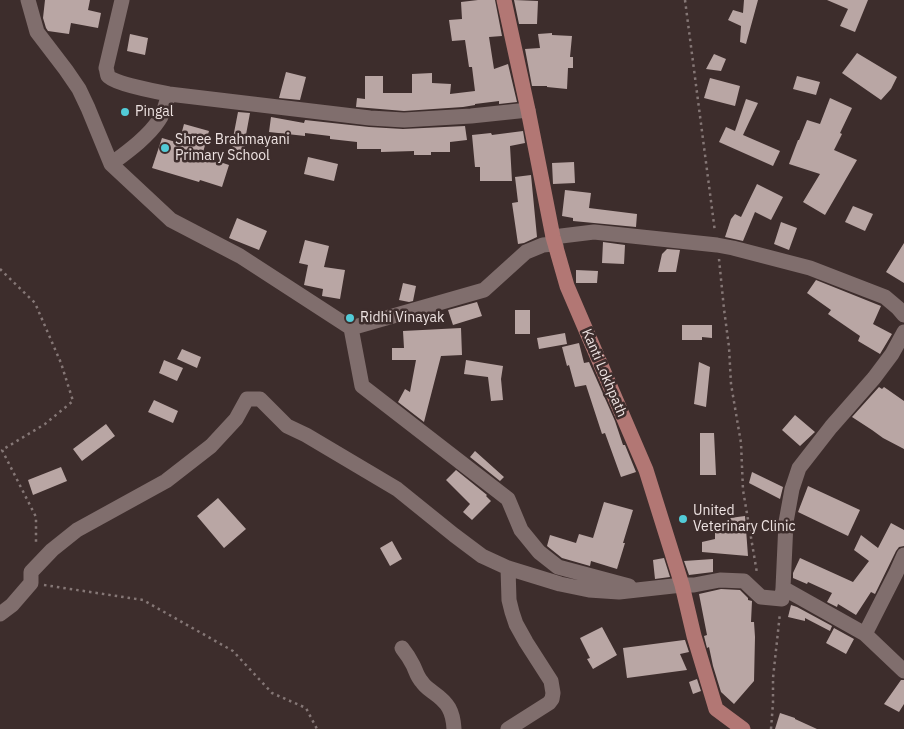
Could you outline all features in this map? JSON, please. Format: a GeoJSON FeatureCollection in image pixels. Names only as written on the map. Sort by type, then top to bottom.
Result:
{"type":"FeatureCollection","features":[{"type":"Feature","properties":{"kind":"main road","name":"Kanti Lokhpath"},"geometry":{"type":"LineString","coordinates":[[504,0],[555,242],[567,286],[646,470],[682,585],[694,636],[716,709],[743,729]]}},
{"type":"Feature","properties":{"kind":"street"},"geometry":{"type":"LineString","coordinates":[[28,0],[36,32],[79,90],[112,164],[171,220],[240,256],[351,328],[362,386],[508,499],[521,530],[539,552],[558,567],[641,590]]}},
{"type":"Feature","properties":{"kind":"street"},"geometry":{"type":"LineString","coordinates":[[122,0],[106,68],[108,76],[113,80],[168,94],[370,118],[404,120],[528,110]]}},
{"type":"Feature","properties":{"kind":"street"},"geometry":{"type":"LineString","coordinates":[[112,164],[156,124],[163,111],[168,94]]}},
{"type":"Feature","properties":{"kind":"street"},"geometry":{"type":"LineString","coordinates":[[351,328],[484,290],[526,252],[543,245],[553,244],[594,232],[717,245],[810,268],[885,297],[904,315]]}},
{"type":"Feature","properties":{"kind":"street"},"geometry":{"type":"LineString","coordinates":[[782,593],[786,522],[792,488],[799,468],[831,427],[874,378],[892,354],[904,332]]}},
{"type":"Feature","properties":{"kind":"street"},"geometry":{"type":"LineString","coordinates":[[0,614],[12,606],[31,583],[31,572],[52,550],[77,530],[166,481],[211,446],[236,419],[247,399],[260,399],[287,426],[306,435],[397,489],[482,556],[508,568],[560,584],[589,590],[619,592],[694,585],[720,580],[744,582],[761,597],[782,593],[865,634],[904,671]]}},
{"type":"Feature","properties":{"kind":"street"},"geometry":{"type":"LineString","coordinates":[[865,634],[904,555]]}},
{"type":"Feature","properties":{"kind":"street"},"geometry":{"type":"LineString","coordinates":[[508,568],[509,600],[514,618],[526,642],[551,681],[553,694],[549,703],[508,729]]}},
{"type":"Feature","properties":{"kind":"street"},"geometry":{"type":"LineString","coordinates":[[402,648],[424,685],[449,707],[453,715],[454,729]]}},
{"type":"Feature","properties":{"kind":"path"},"geometry":{"type":"LineString","coordinates":[[685,0],[721,274],[731,384],[742,443],[743,490],[761,597]]}},
{"type":"Feature","properties":{"kind":"path"},"geometry":{"type":"LineString","coordinates":[[0,269],[36,303],[61,363],[73,400],[45,424],[2,450],[36,517],[36,545]]}},
{"type":"Feature","properties":{"kind":"path"},"geometry":{"type":"LineString","coordinates":[[31,583],[143,600],[233,651],[272,693],[306,708],[317,729]]}},
{"type":"Feature","properties":{"kind":"path"},"geometry":{"type":"LineString","coordinates":[[771,729],[773,678],[782,593]]}},
{"type":"Feature","properties":{"kind":"building"},"geometry":{"type":"Polygon","coordinates":[[[45,0],[90,0],[88,10],[101,13],[98,28],[71,23],[69,34],[48,31],[43,18],[45,0]]]}},
{"type":"Feature","properties":{"kind":"building"},"geometry":{"type":"Polygon","coordinates":[[[495,0],[502,36],[489,37],[494,69],[508,64],[517,102],[499,104],[499,101],[463,107],[404,111],[356,107],[357,98],[365,99],[365,76],[383,76],[383,93],[412,93],[412,74],[432,73],[432,83],[451,84],[450,94],[475,91],[472,67],[469,67],[465,40],[452,41],[449,20],[462,19],[461,2],[495,0]]]}},
{"type":"Feature","properties":{"kind":"building"},"geometry":{"type":"Polygon","coordinates":[[[514,0],[538,1],[537,24],[519,24],[514,0]]]}},
{"type":"Feature","properties":{"kind":"building"},"geometry":{"type":"Polygon","coordinates":[[[744,0],[758,0],[746,44],[740,42],[741,26],[728,20],[733,10],[743,13],[744,0]]]}},
{"type":"Feature","properties":{"kind":"building"},"geometry":{"type":"Polygon","coordinates":[[[827,0],[868,0],[855,32],[840,26],[848,9],[827,0]]]}},
{"type":"Feature","properties":{"kind":"building"},"geometry":{"type":"Polygon","coordinates":[[[552,33],[552,35],[572,36],[570,57],[573,57],[573,68],[568,68],[567,89],[532,86],[525,49],[540,48],[538,34],[552,33]]]}},
{"type":"Feature","properties":{"kind":"building"},"geometry":{"type":"Polygon","coordinates":[[[130,34],[148,38],[145,55],[127,51],[130,34]]]}},
{"type":"Feature","properties":{"kind":"building"},"geometry":{"type":"Polygon","coordinates":[[[857,53],[897,77],[891,89],[881,100],[842,73],[857,53]]]}},
{"type":"Feature","properties":{"kind":"building"},"geometry":{"type":"Polygon","coordinates":[[[714,54],[726,59],[721,71],[706,69],[714,54]]]}},
{"type":"Feature","properties":{"kind":"building"},"geometry":{"type":"Polygon","coordinates":[[[286,72],[306,77],[300,100],[279,98],[286,72]]]}},
{"type":"Feature","properties":{"kind":"building"},"geometry":{"type":"Polygon","coordinates":[[[797,76],[820,82],[816,95],[793,89],[797,76]]]}},
{"type":"Feature","properties":{"kind":"building"},"geometry":{"type":"Polygon","coordinates":[[[710,78],[740,86],[735,106],[704,98],[710,78]]]}},
{"type":"Feature","properties":{"kind":"building"},"geometry":{"type":"Polygon","coordinates":[[[830,98],[852,108],[834,150],[857,160],[825,215],[803,202],[820,174],[789,164],[807,120],[820,124],[830,98]]]}},
{"type":"Feature","properties":{"kind":"building"},"geometry":{"type":"Polygon","coordinates":[[[746,99],[758,103],[743,135],[780,151],[773,166],[719,142],[726,127],[735,131],[746,99]]]}},
{"type":"Feature","properties":{"kind":"building"},"geometry":{"type":"Polygon","coordinates":[[[238,112],[250,113],[245,140],[233,138],[238,112]]]}},
{"type":"Feature","properties":{"kind":"building"},"geometry":{"type":"Polygon","coordinates":[[[271,117],[304,123],[305,120],[403,129],[465,126],[467,140],[450,142],[450,152],[431,152],[431,155],[414,155],[414,151],[381,152],[381,149],[357,149],[357,142],[330,139],[330,136],[305,133],[305,136],[269,132],[271,117]]]}},
{"type":"Feature","properties":{"kind":"building"},"geometry":{"type":"Polygon","coordinates":[[[184,124],[209,131],[202,156],[229,165],[222,187],[152,168],[162,138],[179,143],[184,124]]]}},
{"type":"Feature","properties":{"kind":"building"},"geometry":{"type":"Polygon","coordinates":[[[523,131],[525,143],[510,146],[512,181],[480,181],[480,167],[475,167],[472,135],[491,133],[492,135],[523,131]]]}},
{"type":"Feature","properties":{"kind":"building"},"geometry":{"type":"Polygon","coordinates":[[[235,139],[246,142],[240,160],[229,157],[235,139]]]}},
{"type":"Feature","properties":{"kind":"building"},"geometry":{"type":"Polygon","coordinates":[[[308,157],[338,164],[334,181],[304,174],[308,157]]]}},
{"type":"Feature","properties":{"kind":"building"},"geometry":{"type":"Polygon","coordinates":[[[574,162],[575,183],[553,184],[552,163],[574,162]]]}},
{"type":"Feature","properties":{"kind":"building"},"geometry":{"type":"Polygon","coordinates":[[[531,175],[537,237],[518,244],[512,203],[518,202],[515,177],[531,175]]]}},
{"type":"Feature","properties":{"kind":"building"},"geometry":{"type":"Polygon","coordinates":[[[757,184],[783,197],[771,220],[755,212],[743,241],[725,237],[731,219],[735,214],[741,217],[757,184]]]}},
{"type":"Feature","properties":{"kind":"building"},"geometry":{"type":"Polygon","coordinates":[[[565,190],[591,193],[589,208],[637,214],[636,227],[573,221],[573,218],[562,216],[565,190]]]}},
{"type":"Feature","properties":{"kind":"building"},"geometry":{"type":"Polygon","coordinates":[[[853,206],[873,214],[865,231],[845,222],[853,206]]]}},
{"type":"Feature","properties":{"kind":"building"},"geometry":{"type":"Polygon","coordinates":[[[237,218],[267,231],[259,250],[229,238],[237,218]]]}},
{"type":"Feature","properties":{"kind":"building"},"geometry":{"type":"Polygon","coordinates":[[[781,222],[797,228],[789,250],[774,244],[781,222]]]}},
{"type":"Feature","properties":{"kind":"building"},"geometry":{"type":"Polygon","coordinates":[[[305,240],[329,246],[324,267],[345,270],[340,299],[322,296],[323,289],[304,285],[308,265],[299,263],[305,240]]]}},
{"type":"Feature","properties":{"kind":"building"},"geometry":{"type":"Polygon","coordinates":[[[603,242],[625,245],[624,264],[602,263],[603,242]]]}},
{"type":"Feature","properties":{"kind":"building"},"geometry":{"type":"Polygon","coordinates":[[[904,243],[904,283],[886,272],[904,243]]]}},
{"type":"Feature","properties":{"kind":"building"},"geometry":{"type":"Polygon","coordinates":[[[667,249],[680,250],[676,272],[658,272],[662,254],[667,249]]]}},
{"type":"Feature","properties":{"kind":"building"},"geometry":{"type":"Polygon","coordinates":[[[576,270],[598,271],[597,283],[576,283],[576,270]]]}},
{"type":"Feature","properties":{"kind":"building"},"geometry":{"type":"Polygon","coordinates":[[[816,280],[881,306],[873,324],[892,334],[880,354],[858,341],[860,336],[828,314],[831,310],[807,293],[816,280]]]}},
{"type":"Feature","properties":{"kind":"building"},"geometry":{"type":"Polygon","coordinates":[[[403,283],[416,286],[413,301],[399,300],[403,283]]]}},
{"type":"Feature","properties":{"kind":"building"},"geometry":{"type":"Polygon","coordinates":[[[477,302],[482,316],[453,325],[448,310],[477,302]]]}},
{"type":"Feature","properties":{"kind":"building"},"geometry":{"type":"Polygon","coordinates":[[[515,310],[530,310],[530,334],[515,334],[515,310]]]}},
{"type":"Feature","properties":{"kind":"building"},"geometry":{"type":"Polygon","coordinates":[[[682,325],[712,325],[712,338],[702,337],[702,340],[682,340],[682,325]]]}},
{"type":"Feature","properties":{"kind":"building"},"geometry":{"type":"Polygon","coordinates":[[[461,328],[462,355],[441,356],[424,422],[398,402],[405,389],[410,392],[416,360],[392,360],[392,348],[404,348],[403,331],[461,328]]]}},
{"type":"Feature","properties":{"kind":"building"},"geometry":{"type":"Polygon","coordinates":[[[565,333],[567,344],[539,349],[537,338],[565,333]]]}},
{"type":"Feature","properties":{"kind":"building"},"geometry":{"type":"Polygon","coordinates":[[[579,343],[584,363],[589,362],[636,472],[621,477],[605,433],[602,434],[586,385],[575,387],[562,347],[579,343]]]}},
{"type":"Feature","properties":{"kind":"building"},"geometry":{"type":"Polygon","coordinates":[[[182,349],[201,357],[197,368],[177,359],[182,349]]]}},
{"type":"Feature","properties":{"kind":"building"},"geometry":{"type":"Polygon","coordinates":[[[164,360],[183,368],[177,381],[159,373],[164,360]]]}},
{"type":"Feature","properties":{"kind":"building"},"geometry":{"type":"Polygon","coordinates":[[[466,360],[503,366],[501,379],[503,400],[491,401],[488,377],[464,374],[466,360]]]}},
{"type":"Feature","properties":{"kind":"building"},"geometry":{"type":"Polygon","coordinates":[[[699,362],[710,367],[706,407],[694,404],[699,362]]]}},
{"type":"Feature","properties":{"kind":"building"},"geometry":{"type":"Polygon","coordinates":[[[879,387],[882,389],[884,387],[904,401],[904,449],[883,438],[852,417],[879,387]]]}},
{"type":"Feature","properties":{"kind":"building"},"geometry":{"type":"Polygon","coordinates":[[[154,400],[178,411],[173,423],[148,412],[154,400]]]}},
{"type":"Feature","properties":{"kind":"building"},"geometry":{"type":"Polygon","coordinates":[[[795,415],[815,432],[800,446],[782,430],[795,415]]]}},
{"type":"Feature","properties":{"kind":"building"},"geometry":{"type":"Polygon","coordinates":[[[106,424],[115,436],[82,461],[73,449],[106,424]]]}},
{"type":"Feature","properties":{"kind":"building"},"geometry":{"type":"Polygon","coordinates":[[[700,433],[714,433],[716,475],[700,475],[700,433]]]}},
{"type":"Feature","properties":{"kind":"building"},"geometry":{"type":"Polygon","coordinates":[[[475,451],[504,477],[500,481],[470,457],[475,451]]]}},
{"type":"Feature","properties":{"kind":"building"},"geometry":{"type":"Polygon","coordinates":[[[61,467],[67,481],[33,495],[28,480],[61,467]]]}},
{"type":"Feature","properties":{"kind":"building"},"geometry":{"type":"Polygon","coordinates":[[[456,470],[487,495],[491,501],[472,520],[463,512],[470,504],[446,480],[456,470]]]}},
{"type":"Feature","properties":{"kind":"building"},"geometry":{"type":"Polygon","coordinates":[[[752,472],[783,487],[780,499],[749,483],[752,472]]]}},
{"type":"Feature","properties":{"kind":"building"},"geometry":{"type":"Polygon","coordinates":[[[808,486],[860,510],[848,536],[798,512],[808,486]]]}},
{"type":"Feature","properties":{"kind":"building"},"geometry":{"type":"Polygon","coordinates":[[[218,498],[246,529],[224,548],[197,516],[218,498]]]}},
{"type":"Feature","properties":{"kind":"building"},"geometry":{"type":"Polygon","coordinates":[[[604,502],[633,510],[617,569],[591,561],[590,566],[562,558],[547,546],[550,535],[576,543],[579,534],[593,538],[604,502]]]}},
{"type":"Feature","properties":{"kind":"building"},"geometry":{"type":"Polygon","coordinates":[[[745,516],[748,556],[702,552],[702,542],[715,539],[715,533],[731,532],[730,518],[745,516]]]}},
{"type":"Feature","properties":{"kind":"building"},"geometry":{"type":"Polygon","coordinates":[[[891,523],[904,530],[904,546],[899,547],[896,551],[875,594],[871,592],[856,615],[838,604],[837,607],[827,602],[832,593],[808,582],[807,584],[793,578],[793,573],[800,558],[853,582],[869,561],[854,550],[861,535],[878,548],[891,523]]]}},
{"type":"Feature","properties":{"kind":"building"},"geometry":{"type":"Polygon","coordinates":[[[392,541],[402,559],[390,566],[380,548],[392,541]]]}},
{"type":"Feature","properties":{"kind":"building"},"geometry":{"type":"Polygon","coordinates":[[[664,558],[670,577],[655,579],[653,560],[664,558]]]}},
{"type":"Feature","properties":{"kind":"building"},"geometry":{"type":"Polygon","coordinates":[[[713,559],[713,572],[689,575],[684,561],[713,559]]]}},
{"type":"Feature","properties":{"kind":"building"},"geometry":{"type":"Polygon","coordinates":[[[721,589],[740,590],[748,600],[752,601],[751,622],[754,622],[755,637],[754,681],[734,704],[721,692],[709,647],[707,648],[704,636],[707,635],[699,594],[721,589]]]}},
{"type":"Feature","properties":{"kind":"building"},"geometry":{"type":"Polygon","coordinates":[[[791,605],[832,626],[830,631],[805,618],[805,621],[788,617],[791,605]]]}},
{"type":"Feature","properties":{"kind":"building"},"geometry":{"type":"Polygon","coordinates":[[[602,627],[617,655],[593,669],[587,659],[590,658],[580,638],[602,627]]]}},
{"type":"Feature","properties":{"kind":"building"},"geometry":{"type":"Polygon","coordinates":[[[834,628],[854,639],[846,654],[826,643],[834,628]]]}},
{"type":"Feature","properties":{"kind":"building"},"geometry":{"type":"Polygon","coordinates":[[[685,640],[689,652],[680,654],[687,670],[627,678],[623,648],[685,640]]]}},
{"type":"Feature","properties":{"kind":"building"},"geometry":{"type":"Polygon","coordinates":[[[697,679],[701,691],[693,694],[689,682],[697,679]]]}},
{"type":"Feature","properties":{"kind":"building"},"geometry":{"type":"Polygon","coordinates":[[[901,680],[904,680],[904,704],[899,712],[884,704],[901,680]]]}},
{"type":"Feature","properties":{"kind":"building"},"geometry":{"type":"Polygon","coordinates":[[[780,713],[795,718],[817,729],[775,729],[780,713]]]}},
{"type":"Feature","properties":{"kind":"place","name":"Pingal"},"geometry":{"type":"Point","coordinates":[125,112]}},
{"type":"Feature","properties":{"kind":"place","name":"Shree Brahmayani Primary School"},"geometry":{"type":"Point","coordinates":[165,148]}},
{"type":"Feature","properties":{"kind":"place","name":"Ridhi Vinayak"},"geometry":{"type":"Point","coordinates":[350,318]}},
{"type":"Feature","properties":{"kind":"place","name":"United Veterinary Clinic"},"geometry":{"type":"Point","coordinates":[683,519]}}]}
